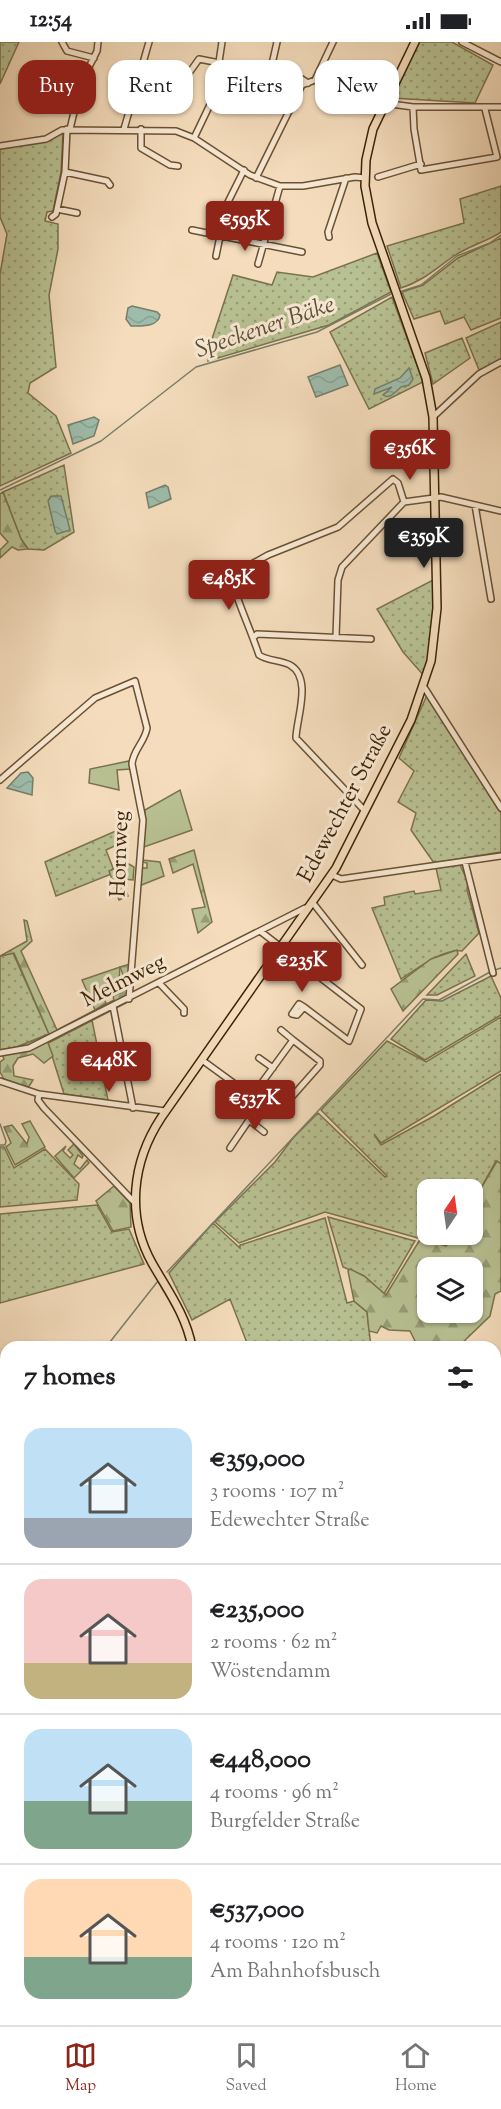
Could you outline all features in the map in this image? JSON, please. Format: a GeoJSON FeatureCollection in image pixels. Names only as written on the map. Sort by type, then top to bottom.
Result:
{"type":"FeatureCollection","features":[{"type":"Feature","properties":{"kind":"main road","name":"Edewechter Straße"},"geometry":{"type":"LineString","coordinates":[[399,73],[415,42]]}},
{"type":"Feature","properties":{"kind":"main road","name":"Edewechter Straße"},"geometry":{"type":"LineString","coordinates":[[190,1341],[183,1315],[145,1247],[135,1203],[140,1160],[163,1115],[332,875],[411,720],[424,687],[433,652],[436,619],[434,417],[426,378],[371,219],[365,178],[370,140],[380,114]]}},
{"type":"Feature","properties":{"kind":"street"},"geometry":{"type":"LineString","coordinates":[[62,42],[67,51],[94,58],[98,42]]}},
{"type":"Feature","properties":{"kind":"street"},"geometry":{"type":"LineString","coordinates":[[124,129],[149,42]]}},
{"type":"Feature","properties":{"kind":"street"},"geometry":{"type":"LineString","coordinates":[[219,60],[222,42]]}},
{"type":"Feature","properties":{"kind":"street"},"geometry":{"type":"LineString","coordinates":[[273,60],[277,42]]}},
{"type":"Feature","properties":{"kind":"street"},"geometry":{"type":"LineString","coordinates":[[256,178],[302,85],[315,80],[333,42]]}},
{"type":"Feature","properties":{"kind":"street"},"geometry":{"type":"LineString","coordinates":[[462,42],[501,62]]}},
{"type":"Feature","properties":{"kind":"street"},"geometry":{"type":"LineString","coordinates":[[303,80],[308,84]]}},
{"type":"Feature","properties":{"kind":"street"},"geometry":{"type":"LineString","coordinates":[[399,105],[485,109],[501,107]]}},
{"type":"Feature","properties":{"kind":"street"},"geometry":{"type":"LineString","coordinates":[[413,107],[414,129],[421,167]]}},
{"type":"Feature","properties":{"kind":"street"},"geometry":{"type":"LineString","coordinates":[[378,177],[421,167],[497,157],[485,109]]}},
{"type":"Feature","properties":{"kind":"street"},"geometry":{"type":"LineString","coordinates":[[52,217],[57,209],[65,172],[68,129],[73,114]]}},
{"type":"Feature","properties":{"kind":"street"},"geometry":{"type":"LineString","coordinates":[[194,138],[206,114]]}},
{"type":"Feature","properties":{"kind":"street"},"geometry":{"type":"LineString","coordinates":[[0,146],[46,139],[68,129],[180,131],[256,178],[280,186],[303,186],[346,178],[365,178]]}},
{"type":"Feature","properties":{"kind":"street"},"geometry":{"type":"LineString","coordinates":[[141,129],[141,148],[170,165],[178,166]]}},
{"type":"Feature","properties":{"kind":"street"},"geometry":{"type":"LineString","coordinates":[[216,256],[226,206],[244,170]]}},
{"type":"Feature","properties":{"kind":"street"},"geometry":{"type":"LineString","coordinates":[[65,172],[107,181],[110,185]]}},
{"type":"Feature","properties":{"kind":"street"},"geometry":{"type":"LineString","coordinates":[[328,237],[346,178]]}},
{"type":"Feature","properties":{"kind":"street"},"geometry":{"type":"LineString","coordinates":[[258,264],[280,186]]}},
{"type":"Feature","properties":{"kind":"street"},"geometry":{"type":"LineString","coordinates":[[57,209],[77,213]]}},
{"type":"Feature","properties":{"kind":"street"},"geometry":{"type":"LineString","coordinates":[[192,230],[302,252]]}},
{"type":"Feature","properties":{"kind":"street"},"geometry":{"type":"LineString","coordinates":[[434,417],[479,374],[501,362]]}},
{"type":"Feature","properties":{"kind":"street"},"geometry":{"type":"LineString","coordinates":[[366,811],[296,738],[302,699],[298,674],[290,665],[258,654],[255,636],[239,604],[230,576],[268,555],[339,527],[393,479],[398,483],[404,502]]}},
{"type":"Feature","properties":{"kind":"street"},"geometry":{"type":"LineString","coordinates":[[336,637],[338,580],[342,567],[404,502],[436,497],[501,511]]}},
{"type":"Feature","properties":{"kind":"street"},"geometry":{"type":"LineString","coordinates":[[475,505],[491,599]]}},
{"type":"Feature","properties":{"kind":"street"},"geometry":{"type":"LineString","coordinates":[[255,636],[258,634],[371,639]]}},
{"type":"Feature","properties":{"kind":"street","name":"Hornweg"},"geometry":{"type":"LineString","coordinates":[[0,780],[95,698],[135,681],[147,728],[146,734],[133,755],[143,820],[129,999]]}},
{"type":"Feature","properties":{"kind":"street"},"geometry":{"type":"LineString","coordinates":[[424,687],[501,808]]}},
{"type":"Feature","properties":{"kind":"street"},"geometry":{"type":"LineString","coordinates":[[332,875],[341,879],[501,856]]}},
{"type":"Feature","properties":{"kind":"street"},"geometry":{"type":"LineString","coordinates":[[465,862],[493,973]]}},
{"type":"Feature","properties":{"kind":"street"},"geometry":{"type":"LineString","coordinates":[[313,903],[362,965]]}},
{"type":"Feature","properties":{"kind":"street","name":"Melmweg"},"geometry":{"type":"LineString","coordinates":[[0,1053],[29,1048],[160,984],[305,908]]}},
{"type":"Feature","properties":{"kind":"street"},"geometry":{"type":"LineString","coordinates":[[260,931],[361,1009],[349,1041],[304,1007]]}},
{"type":"Feature","properties":{"kind":"street"},"geometry":{"type":"LineString","coordinates":[[160,984],[184,1009],[184,1013]]}},
{"type":"Feature","properties":{"kind":"street"},"geometry":{"type":"LineString","coordinates":[[113,1006],[133,1108]]}},
{"type":"Feature","properties":{"kind":"street"},"geometry":{"type":"LineString","coordinates":[[202,1060],[262,1101],[281,1109],[320,1065],[320,1061],[281,1030]]}},
{"type":"Feature","properties":{"kind":"street"},"geometry":{"type":"LineString","coordinates":[[253,1095],[293,1040]]}},
{"type":"Feature","properties":{"kind":"street"},"geometry":{"type":"LineString","coordinates":[[259,1058],[273,1068]]}},
{"type":"Feature","properties":{"kind":"street"},"geometry":{"type":"LineString","coordinates":[[0,1081],[39,1094],[146,1110],[163,1115]]}},
{"type":"Feature","properties":{"kind":"street"},"geometry":{"type":"LineString","coordinates":[[39,1094],[38,1100],[44,1108],[135,1203]]}},
{"type":"Feature","properties":{"kind":"street"},"geometry":{"type":"LineString","coordinates":[[230,1148],[262,1101]]}},
{"type":"Feature","properties":{"kind":"street"},"geometry":{"type":"LineString","coordinates":[[249,1120],[264,1132]]}},
{"type":"Feature","properties":{"kind":"green space"},"geometry":{"type":"Polygon","coordinates":[[[0,42],[19,42],[0,84],[0,42]]]}},
{"type":"Feature","properties":{"kind":"green space"},"geometry":{"type":"Polygon","coordinates":[[[419,42],[452,42],[493,65],[475,103],[399,98],[399,83],[419,42]]]}},
{"type":"Feature","properties":{"kind":"green space"},"geometry":{"type":"Polygon","coordinates":[[[63,133],[61,172],[53,211],[47,212],[45,221],[58,224],[58,249],[49,295],[56,367],[30,383],[28,393],[56,416],[71,453],[0,486],[0,274],[7,234],[0,217],[0,149],[63,133]]]}},
{"type":"Feature","properties":{"kind":"green space"},"geometry":{"type":"Polygon","coordinates":[[[501,186],[501,232],[459,253],[422,278],[401,288],[387,246],[464,223],[460,199],[501,186]]]}},
{"type":"Feature","properties":{"kind":"green space"},"geometry":{"type":"Polygon","coordinates":[[[501,238],[501,318],[471,330],[464,317],[445,324],[440,311],[414,319],[402,292],[423,285],[458,258],[501,238]]]}},
{"type":"Feature","properties":{"kind":"green space"},"geometry":{"type":"Polygon","coordinates":[[[377,253],[391,292],[329,325],[208,361],[211,342],[233,275],[272,285],[277,272],[313,277],[377,253]]]}},
{"type":"Feature","properties":{"kind":"green space"},"geometry":{"type":"Polygon","coordinates":[[[392,297],[423,382],[369,409],[330,332],[392,297]]]}},
{"type":"Feature","properties":{"kind":"green space"},"geometry":{"type":"Polygon","coordinates":[[[501,322],[501,360],[479,370],[466,338],[501,322]]]}},
{"type":"Feature","properties":{"kind":"green space"},"geometry":{"type":"Polygon","coordinates":[[[462,338],[470,358],[433,384],[425,353],[462,338]]]}},
{"type":"Feature","properties":{"kind":"green space"},"geometry":{"type":"Polygon","coordinates":[[[64,465],[74,532],[44,550],[28,549],[21,539],[3,492],[64,465]]]}},
{"type":"Feature","properties":{"kind":"green space"},"geometry":{"type":"Polygon","coordinates":[[[3,492],[21,539],[28,549],[18,550],[12,547],[0,558],[0,550],[8,542],[0,533],[0,494],[3,492]]]}},
{"type":"Feature","properties":{"kind":"green space"},"geometry":{"type":"Polygon","coordinates":[[[435,579],[429,658],[425,677],[403,652],[377,609],[435,579]]]}},
{"type":"Feature","properties":{"kind":"green space"},"geometry":{"type":"Polygon","coordinates":[[[427,695],[501,813],[501,852],[434,863],[411,830],[416,813],[398,802],[414,771],[399,758],[427,695]]]}},
{"type":"Feature","properties":{"kind":"green space"},"geometry":{"type":"Polygon","coordinates":[[[129,761],[130,769],[117,770],[119,790],[89,783],[90,769],[129,761]]]}},
{"type":"Feature","properties":{"kind":"green space"},"geometry":{"type":"Polygon","coordinates":[[[180,790],[192,830],[144,847],[145,810],[180,790]]]}},
{"type":"Feature","properties":{"kind":"green space"},"geometry":{"type":"Polygon","coordinates":[[[118,830],[123,842],[106,850],[113,868],[109,875],[56,896],[45,862],[118,830]]]}},
{"type":"Feature","properties":{"kind":"green space"},"geometry":{"type":"Polygon","coordinates":[[[194,850],[212,922],[198,933],[192,909],[205,907],[193,864],[173,873],[169,859],[194,850]]]}},
{"type":"Feature","properties":{"kind":"green space"},"geometry":{"type":"Polygon","coordinates":[[[142,860],[160,862],[164,876],[139,886],[141,868],[147,868],[147,863],[142,860]]]}},
{"type":"Feature","properties":{"kind":"green space"},"geometry":{"type":"Polygon","coordinates":[[[127,863],[134,867],[133,880],[122,879],[119,885],[125,887],[128,896],[119,900],[109,871],[127,863]]]}},
{"type":"Feature","properties":{"kind":"green space"},"geometry":{"type":"Polygon","coordinates":[[[460,865],[468,882],[467,890],[479,933],[462,951],[438,956],[401,979],[372,908],[385,905],[384,897],[414,891],[415,894],[441,890],[436,868],[460,865]]]}},
{"type":"Feature","properties":{"kind":"green space"},"geometry":{"type":"Polygon","coordinates":[[[24,920],[27,921],[32,941],[21,951],[57,1030],[114,1000],[113,996],[120,993],[123,983],[120,967],[130,964],[128,1002],[48,1043],[53,1056],[44,1063],[33,1054],[18,1058],[13,1066],[14,1076],[33,1080],[28,1088],[4,1079],[0,1072],[0,1062],[4,1059],[0,1050],[17,1047],[49,1034],[14,953],[0,956],[27,941],[24,920]]]}},
{"type":"Feature","properties":{"kind":"green space"},"geometry":{"type":"Polygon","coordinates":[[[457,950],[458,954],[403,1011],[391,989],[431,959],[457,950]]]}},
{"type":"Feature","properties":{"kind":"green space"},"geometry":{"type":"Polygon","coordinates":[[[13,953],[49,1034],[17,1047],[0,1050],[0,956],[13,953]]]}},
{"type":"Feature","properties":{"kind":"green space"},"geometry":{"type":"Polygon","coordinates":[[[466,954],[475,976],[437,995],[427,995],[466,954]]]}},
{"type":"Feature","properties":{"kind":"green space"},"geometry":{"type":"Polygon","coordinates":[[[120,967],[119,981],[111,985],[114,992],[103,997],[106,1003],[95,1010],[82,980],[120,967]]]}},
{"type":"Feature","properties":{"kind":"green space"},"geometry":{"type":"Polygon","coordinates":[[[491,976],[501,998],[501,1015],[425,1060],[391,1039],[426,1000],[442,1001],[491,976]]]}},
{"type":"Feature","properties":{"kind":"green space"},"geometry":{"type":"Polygon","coordinates":[[[501,1017],[501,1071],[381,1143],[374,1134],[381,1145],[434,1116],[501,1074],[501,1164],[496,1161],[483,1184],[483,1179],[417,1179],[417,1238],[325,1212],[239,1243],[215,1222],[275,1162],[293,1138],[318,1113],[385,1177],[387,1176],[321,1110],[387,1041],[426,1062],[501,1017]]]}},
{"type":"Feature","properties":{"kind":"green space"},"geometry":{"type":"Polygon","coordinates":[[[92,1020],[108,1100],[64,1094],[48,1043],[92,1020]]]}},
{"type":"Feature","properties":{"kind":"green space"},"geometry":{"type":"Polygon","coordinates":[[[30,1121],[45,1147],[15,1165],[6,1147],[11,1143],[4,1127],[12,1125],[27,1144],[29,1137],[22,1124],[30,1121]]]}},
{"type":"Feature","properties":{"kind":"green space"},"geometry":{"type":"Polygon","coordinates":[[[74,1144],[83,1156],[82,1158],[78,1155],[74,1164],[80,1169],[87,1160],[89,1163],[74,1178],[55,1156],[66,1146],[63,1151],[70,1158],[73,1155],[68,1150],[74,1144]]]}},
{"type":"Feature","properties":{"kind":"green space"},"geometry":{"type":"Polygon","coordinates":[[[0,1147],[4,1147],[14,1168],[45,1149],[79,1184],[77,1200],[0,1207],[0,1147]]]}},
{"type":"Feature","properties":{"kind":"green space"},"geometry":{"type":"Polygon","coordinates":[[[497,1161],[501,1164],[501,1291],[495,1294],[490,1316],[483,1323],[483,1257],[417,1257],[417,1323],[483,1323],[464,1341],[415,1341],[410,1331],[389,1330],[381,1326],[377,1333],[369,1331],[367,1312],[354,1301],[348,1271],[350,1269],[364,1276],[386,1295],[417,1245],[483,1245],[483,1185],[497,1161]]]}},
{"type":"Feature","properties":{"kind":"green space"},"geometry":{"type":"Polygon","coordinates":[[[114,1186],[130,1203],[131,1227],[113,1231],[96,1201],[114,1186]]]}},
{"type":"Feature","properties":{"kind":"green space"},"geometry":{"type":"Polygon","coordinates":[[[97,1205],[112,1232],[129,1229],[144,1264],[0,1303],[0,1214],[97,1205]]]}},
{"type":"Feature","properties":{"kind":"green space"},"geometry":{"type":"Polygon","coordinates":[[[328,1217],[415,1241],[384,1294],[364,1276],[343,1267],[328,1217]]]}},
{"type":"Feature","properties":{"kind":"green space"},"geometry":{"type":"Polygon","coordinates":[[[325,1218],[347,1303],[354,1301],[367,1312],[370,1341],[246,1341],[230,1299],[192,1320],[169,1273],[213,1223],[240,1248],[240,1245],[325,1218]]]}},
{"type":"Feature","properties":{"kind":"water"},"geometry":{"type":"Polygon","coordinates":[[[132,306],[157,312],[160,315],[159,319],[149,325],[131,326],[126,319],[128,308],[132,306]]]}},
{"type":"Feature","properties":{"kind":"water"},"geometry":{"type":"Polygon","coordinates":[[[340,365],[348,385],[316,397],[308,377],[340,365]]]}},
{"type":"Feature","properties":{"kind":"water"},"geometry":{"type":"Polygon","coordinates":[[[409,368],[413,379],[409,385],[401,387],[388,396],[383,395],[392,387],[374,394],[375,389],[400,378],[409,368]]]}},
{"type":"Feature","properties":{"kind":"water"},"geometry":{"type":"Polygon","coordinates":[[[94,417],[99,420],[94,436],[73,444],[68,425],[94,417]]]}},
{"type":"Feature","properties":{"kind":"water"},"geometry":{"type":"Polygon","coordinates":[[[165,485],[168,487],[171,499],[149,508],[146,493],[165,485]]]}},
{"type":"Feature","properties":{"kind":"water"},"geometry":{"type":"Polygon","coordinates":[[[51,496],[61,496],[70,530],[57,534],[55,531],[48,501],[51,496]]]}},
{"type":"Feature","properties":{"kind":"water"},"geometry":{"type":"Polygon","coordinates":[[[28,772],[33,778],[32,795],[7,788],[21,773],[28,772]]]}},
{"type":"Feature","properties":{"kind":"waterway","name":"Speckener Bäke"},"geometry":{"type":"LineString","coordinates":[[402,291],[421,285],[457,256],[490,243],[501,235]]}},
{"type":"Feature","properties":{"kind":"waterway","name":"Speckener Bäke"},"geometry":{"type":"LineString","coordinates":[[0,490],[101,441],[196,367],[317,332],[391,294]]}},
{"type":"Feature","properties":{"kind":"waterway"},"geometry":{"type":"LineString","coordinates":[[495,970],[501,968]]}},
{"type":"Feature","properties":{"kind":"waterway"},"geometry":{"type":"LineString","coordinates":[[167,1272],[423,999],[439,1000],[490,972]]}},
{"type":"Feature","properties":{"kind":"waterway"},"geometry":{"type":"LineString","coordinates":[[0,1124],[6,1141],[5,1145],[0,1145]]}},
{"type":"Feature","properties":{"kind":"waterway"},"geometry":{"type":"LineString","coordinates":[[111,1341],[158,1281]]}}]}
